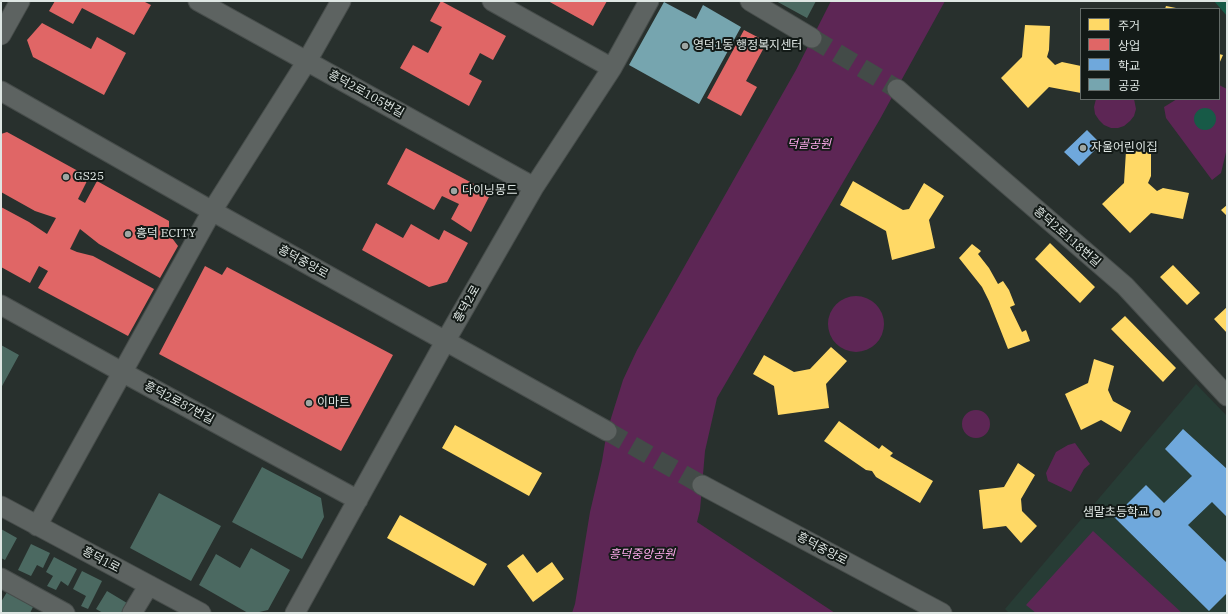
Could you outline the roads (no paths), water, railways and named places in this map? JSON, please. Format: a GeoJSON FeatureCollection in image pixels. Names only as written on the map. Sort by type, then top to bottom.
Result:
{"type":"FeatureCollection","features":[{"type":"Feature","properties":{"kind":"street"},"geometry":{"type":"LineString","coordinates":[[1,35],[20,1]]}},
{"type":"Feature","properties":{"kind":"street","name":"흥덕2로105번길"},"geometry":{"type":"LineString","coordinates":[[198,1],[534,187]]}},
{"type":"Feature","properties":{"kind":"street"},"geometry":{"type":"LineString","coordinates":[[37,526],[212,211],[307,61],[341,1]]}},
{"type":"Feature","properties":{"kind":"street"},"geometry":{"type":"LineString","coordinates":[[492,1],[612,68]]}},
{"type":"Feature","properties":{"kind":"street","name":"흥덕2로"},"geometry":{"type":"LineString","coordinates":[[295,613],[446,340],[534,187],[612,68],[649,1]]}},
{"type":"Feature","properties":{"kind":"street"},"geometry":{"type":"LineString","coordinates":[[750,1],[812,38]]}},
{"type":"Feature","properties":{"kind":"street","name":"흥덕2로118번길"},"geometry":{"type":"LineString","coordinates":[[897,89],[1124,286],[1227,396]]}},
{"type":"Feature","properties":{"kind":"street","name":"흥덕중앙로"},"geometry":{"type":"LineString","coordinates":[[1,91],[212,211],[607,430]]}},
{"type":"Feature","properties":{"kind":"street","name":"흥덕2로87번길"},"geometry":{"type":"LineString","coordinates":[[1,305],[358,500]]}},
{"type":"Feature","properties":{"kind":"street","name":"흥덕중앙로"},"geometry":{"type":"LineString","coordinates":[[702,485],[942,613]]}},
{"type":"Feature","properties":{"kind":"street","name":"흥덕1로"},"geometry":{"type":"LineString","coordinates":[[1,506],[201,613]]}},
{"type":"Feature","properties":{"kind":"street"},"geometry":{"type":"LineString","coordinates":[[1,578],[41,607],[65,613]]}},
{"type":"Feature","properties":{"kind":"street"},"geometry":{"type":"LineString","coordinates":[[132,613],[149,585]]}},
{"type":"Feature","properties":{"kind":"tunnel"},"geometry":{"type":"LineString","coordinates":[[812,38],[897,89]]}},
{"type":"Feature","properties":{"kind":"tunnel"},"geometry":{"type":"LineString","coordinates":[[607,431],[702,485]]}},
{"type":"Feature","properties":{"kind":"place","name":"영덕1동 행정복지센터"},"geometry":{"type":"Point","coordinates":[685,46]}},
{"type":"Feature","properties":{"kind":"place","name":"자울어린이집"},"geometry":{"type":"Point","coordinates":[1083,148]}},
{"type":"Feature","properties":{"kind":"place","name":"GS25"},"geometry":{"type":"Point","coordinates":[66,177]}},
{"type":"Feature","properties":{"kind":"place","name":"다이닝몽드"},"geometry":{"type":"Point","coordinates":[454,191]}},
{"type":"Feature","properties":{"kind":"place","name":"흥덕 ECITY"},"geometry":{"type":"Point","coordinates":[128,234]}},
{"type":"Feature","properties":{"kind":"place","name":"이마트"},"geometry":{"type":"Point","coordinates":[309,403]}},
{"type":"Feature","properties":{"kind":"place","name":"샘말초등학교"},"geometry":{"type":"Point","coordinates":[1157,513]}},
{"type":"Feature","properties":{"kind":"park label","name":"덕골공원"},"geometry":{"type":"Point","coordinates":[809,145]}},
{"type":"Feature","properties":{"kind":"park label","name":"흥덕중앙공원"},"geometry":{"type":"Point","coordinates":[642,555]}}]}
